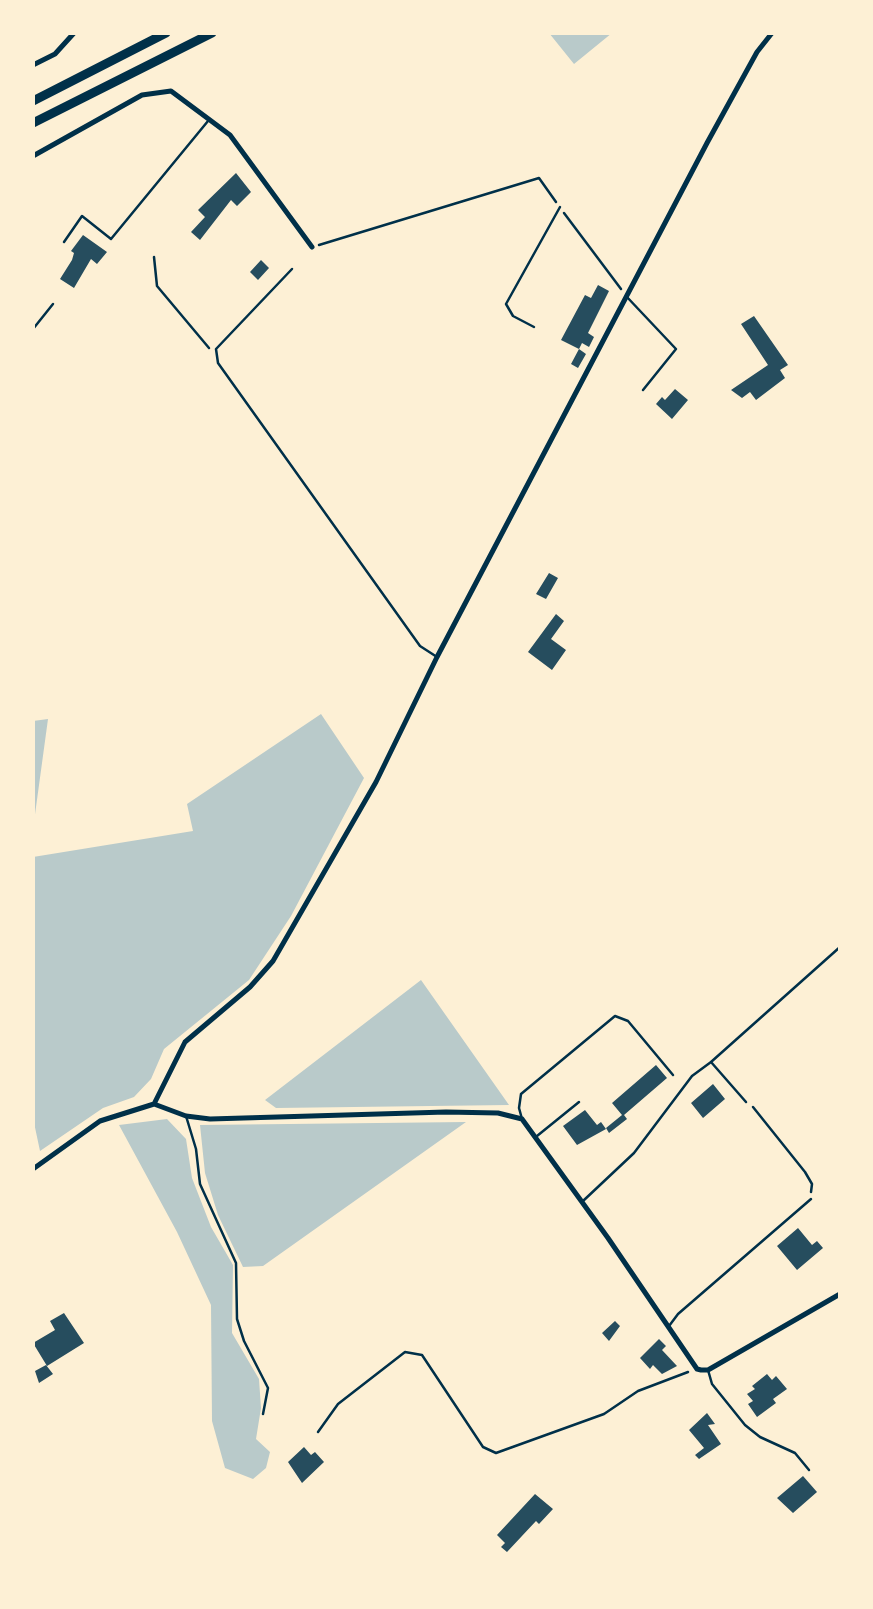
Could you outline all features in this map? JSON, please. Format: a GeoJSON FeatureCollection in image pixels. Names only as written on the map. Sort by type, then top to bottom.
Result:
{"type":"FeatureCollection","features":[{"type":"Feature","properties":{"kind":"highway"},"geometry":{"type":"LineString","coordinates":[[33,101],[166,33]]}},
{"type":"Feature","properties":{"kind":"highway"},"geometry":{"type":"LineString","coordinates":[[33,122],[212,33]]}},
{"type":"Feature","properties":{"kind":"street"},"geometry":{"type":"LineString","coordinates":[[33,65],[55,54],[74,33]]}},
{"type":"Feature","properties":{"kind":"street"},"geometry":{"type":"LineString","coordinates":[[154,1104],[186,1042],[250,988],[273,961],[376,782],[437,657],[626,296],[757,52],[772,33]]}},
{"type":"Feature","properties":{"kind":"street"},"geometry":{"type":"LineString","coordinates":[[33,156],[142,95],[171,91],[230,135],[312,247]]}},
{"type":"Feature","properties":{"kind":"street"},"geometry":{"type":"LineString","coordinates":[[33,1169],[100,1121],[154,1104],[186,1116],[258,1119],[446,1112],[498,1113],[523,1119],[537,1136],[697,1369],[708,1370],[840,1294]]}},
{"type":"Feature","properties":{"kind":"lane"},"geometry":{"type":"LineString","coordinates":[[64,242],[82,216],[111,240],[210,118]]}},
{"type":"Feature","properties":{"kind":"lane"},"geometry":{"type":"LineString","coordinates":[[534,327],[513,316],[506,304],[560,207]]}},
{"type":"Feature","properties":{"kind":"lane"},"geometry":{"type":"LineString","coordinates":[[292,269],[216,349],[218,363],[420,646],[437,657]]}},
{"type":"Feature","properties":{"kind":"lane"},"geometry":{"type":"LineString","coordinates":[[626,296],[676,349],[643,390]]}},
{"type":"Feature","properties":{"kind":"lane"},"geometry":{"type":"LineString","coordinates":[[33,329],[53,304]]}},
{"type":"Feature","properties":{"kind":"lane"},"geometry":{"type":"LineString","coordinates":[[580,1202],[634,1153],[692,1076],[840,947]]}},
{"type":"Feature","properties":{"kind":"lane"},"geometry":{"type":"LineString","coordinates":[[523,1119],[519,1108],[521,1094],[615,1016],[628,1021],[673,1075]]}},
{"type":"Feature","properties":{"kind":"lane"},"geometry":{"type":"LineString","coordinates":[[711,1062],[746,1102]]}},
{"type":"Feature","properties":{"kind":"lane"},"geometry":{"type":"LineString","coordinates":[[537,1136],[579,1102]]}},
{"type":"Feature","properties":{"kind":"lane"},"geometry":{"type":"LineString","coordinates":[[186,1116],[196,1149],[200,1184],[236,1263],[237,1319],[244,1341],[268,1388],[263,1414]]}},
{"type":"Feature","properties":{"kind":"lane"},"geometry":{"type":"LineString","coordinates":[[669,1326],[678,1314],[811,1199]]}},
{"type":"Feature","properties":{"kind":"lane"},"geometry":{"type":"LineString","coordinates":[[708,1370],[712,1384],[745,1425],[760,1437],[795,1453],[808,1470]]}},
{"type":"Feature","properties":{"kind":"path"},"geometry":{"type":"LineString","coordinates":[[312,247],[539,178],[626,296]]}},
{"type":"Feature","properties":{"kind":"path"},"geometry":{"type":"LineString","coordinates":[[154,257],[157,286],[201,335],[218,363]]}},
{"type":"Feature","properties":{"kind":"path"},"geometry":{"type":"LineString","coordinates":[[746,1102],[757,1111],[805,1172],[812,1184],[811,1199]]}},
{"type":"Feature","properties":{"kind":"path"},"geometry":{"type":"LineString","coordinates":[[318,1432],[338,1404],[405,1352],[422,1355],[484,1447],[496,1453],[604,1414],[638,1391],[697,1369]]}},
{"type":"Feature","properties":{"kind":"shaded area"},"geometry":{"type":"Polygon","coordinates":[[[549,33],[612,33],[574,64],[549,33]]]}},
{"type":"Feature","properties":{"kind":"shaded area"},"geometry":{"type":"Polygon","coordinates":[[[321,714],[364,778],[291,916],[249,980],[164,1049],[151,1079],[134,1097],[103,1108],[40,1151],[33,1118],[33,857],[193,831],[187,804],[321,714]]]}},
{"type":"Feature","properties":{"kind":"shaded area"},"geometry":{"type":"Polygon","coordinates":[[[48,719],[33,829],[33,721],[48,719]]]}},
{"type":"Feature","properties":{"kind":"shaded area"},"geometry":{"type":"Polygon","coordinates":[[[421,980],[509,1105],[276,1108],[265,1100],[421,980]]]}},
{"type":"Feature","properties":{"kind":"shaded area"},"geometry":{"type":"Polygon","coordinates":[[[167,1119],[186,1139],[192,1178],[211,1227],[233,1265],[232,1333],[259,1379],[261,1408],[256,1439],[270,1452],[266,1468],[253,1479],[225,1468],[212,1421],[211,1305],[177,1232],[119,1125],[167,1119]]]}},
{"type":"Feature","properties":{"kind":"shaded area"},"geometry":{"type":"Polygon","coordinates":[[[466,1122],[263,1266],[243,1267],[218,1215],[205,1173],[200,1125],[466,1122]]]}},
{"type":"Feature","properties":{"kind":"building"},"geometry":{"type":"Polygon","coordinates":[[[236,173],[251,192],[237,206],[231,200],[200,240],[191,232],[205,217],[198,210],[236,173]]]}},
{"type":"Feature","properties":{"kind":"building"},"geometry":{"type":"Polygon","coordinates":[[[83,235],[107,252],[97,264],[91,259],[74,288],[60,279],[72,260],[74,253],[71,251],[83,235]]]}},
{"type":"Feature","properties":{"kind":"building"},"geometry":{"type":"Polygon","coordinates":[[[261,260],[269,268],[258,280],[250,272],[261,260]]]}},
{"type":"Feature","properties":{"kind":"building"},"geometry":{"type":"Polygon","coordinates":[[[598,285],[609,291],[588,333],[594,337],[589,347],[582,343],[579,349],[561,340],[585,295],[591,298],[598,285]]]}},
{"type":"Feature","properties":{"kind":"building"},"geometry":{"type":"Polygon","coordinates":[[[754,316],[788,365],[780,370],[785,378],[756,400],[750,392],[742,398],[731,390],[768,365],[741,324],[754,316]]]}},
{"type":"Feature","properties":{"kind":"building"},"geometry":{"type":"Polygon","coordinates":[[[579,349],[586,354],[578,368],[571,364],[579,349]]]}},
{"type":"Feature","properties":{"kind":"building"},"geometry":{"type":"Polygon","coordinates":[[[675,389],[688,400],[672,419],[656,404],[662,397],[665,400],[675,389]]]}},
{"type":"Feature","properties":{"kind":"building"},"geometry":{"type":"Polygon","coordinates":[[[549,573],[558,578],[546,599],[536,594],[549,573]]]}},
{"type":"Feature","properties":{"kind":"building"},"geometry":{"type":"Polygon","coordinates":[[[556,614],[564,621],[551,639],[566,650],[552,670],[528,652],[556,614]]]}},
{"type":"Feature","properties":{"kind":"building"},"geometry":{"type":"Polygon","coordinates":[[[656,1065],[667,1078],[624,1115],[627,1119],[609,1133],[606,1128],[622,1115],[612,1103],[656,1065]]]}},
{"type":"Feature","properties":{"kind":"building"},"geometry":{"type":"Polygon","coordinates":[[[713,1084],[725,1099],[703,1118],[691,1103],[713,1084]]]}},
{"type":"Feature","properties":{"kind":"building"},"geometry":{"type":"Polygon","coordinates":[[[585,1110],[597,1125],[601,1122],[606,1129],[577,1145],[563,1126],[585,1110]]]}},
{"type":"Feature","properties":{"kind":"building"},"geometry":{"type":"Polygon","coordinates":[[[798,1228],[812,1245],[817,1241],[823,1248],[797,1270],[777,1246],[798,1228]]]}},
{"type":"Feature","properties":{"kind":"building"},"geometry":{"type":"Polygon","coordinates":[[[64,1313],[84,1343],[47,1366],[33,1343],[55,1330],[50,1321],[64,1313]]]}},
{"type":"Feature","properties":{"kind":"building"},"geometry":{"type":"Polygon","coordinates":[[[615,1321],[620,1326],[609,1341],[602,1333],[615,1321]]]}},
{"type":"Feature","properties":{"kind":"building"},"geometry":{"type":"Polygon","coordinates":[[[659,1339],[666,1346],[662,1350],[677,1366],[662,1374],[653,1365],[650,1369],[640,1358],[659,1339]]]}},
{"type":"Feature","properties":{"kind":"building"},"geometry":{"type":"Polygon","coordinates":[[[46,1365],[53,1374],[39,1383],[35,1371],[46,1365]]]}},
{"type":"Feature","properties":{"kind":"building"},"geometry":{"type":"Polygon","coordinates":[[[767,1374],[772,1380],[776,1376],[787,1389],[773,1399],[776,1403],[757,1417],[748,1404],[753,1401],[747,1394],[755,1389],[752,1386],[767,1374]]]}},
{"type":"Feature","properties":{"kind":"building"},"geometry":{"type":"Polygon","coordinates":[[[707,1413],[715,1424],[708,1425],[721,1444],[699,1459],[695,1455],[704,1448],[689,1430],[707,1413]]]}},
{"type":"Feature","properties":{"kind":"building"},"geometry":{"type":"Polygon","coordinates":[[[304,1447],[311,1455],[315,1452],[324,1462],[302,1483],[288,1462],[304,1447]]]}},
{"type":"Feature","properties":{"kind":"building"},"geometry":{"type":"Polygon","coordinates":[[[803,1476],[817,1492],[793,1513],[777,1498],[803,1476]]]}},
{"type":"Feature","properties":{"kind":"building"},"geometry":{"type":"Polygon","coordinates":[[[535,1494],[553,1509],[539,1524],[536,1521],[507,1552],[501,1547],[505,1543],[497,1535],[535,1494]]]}}]}
